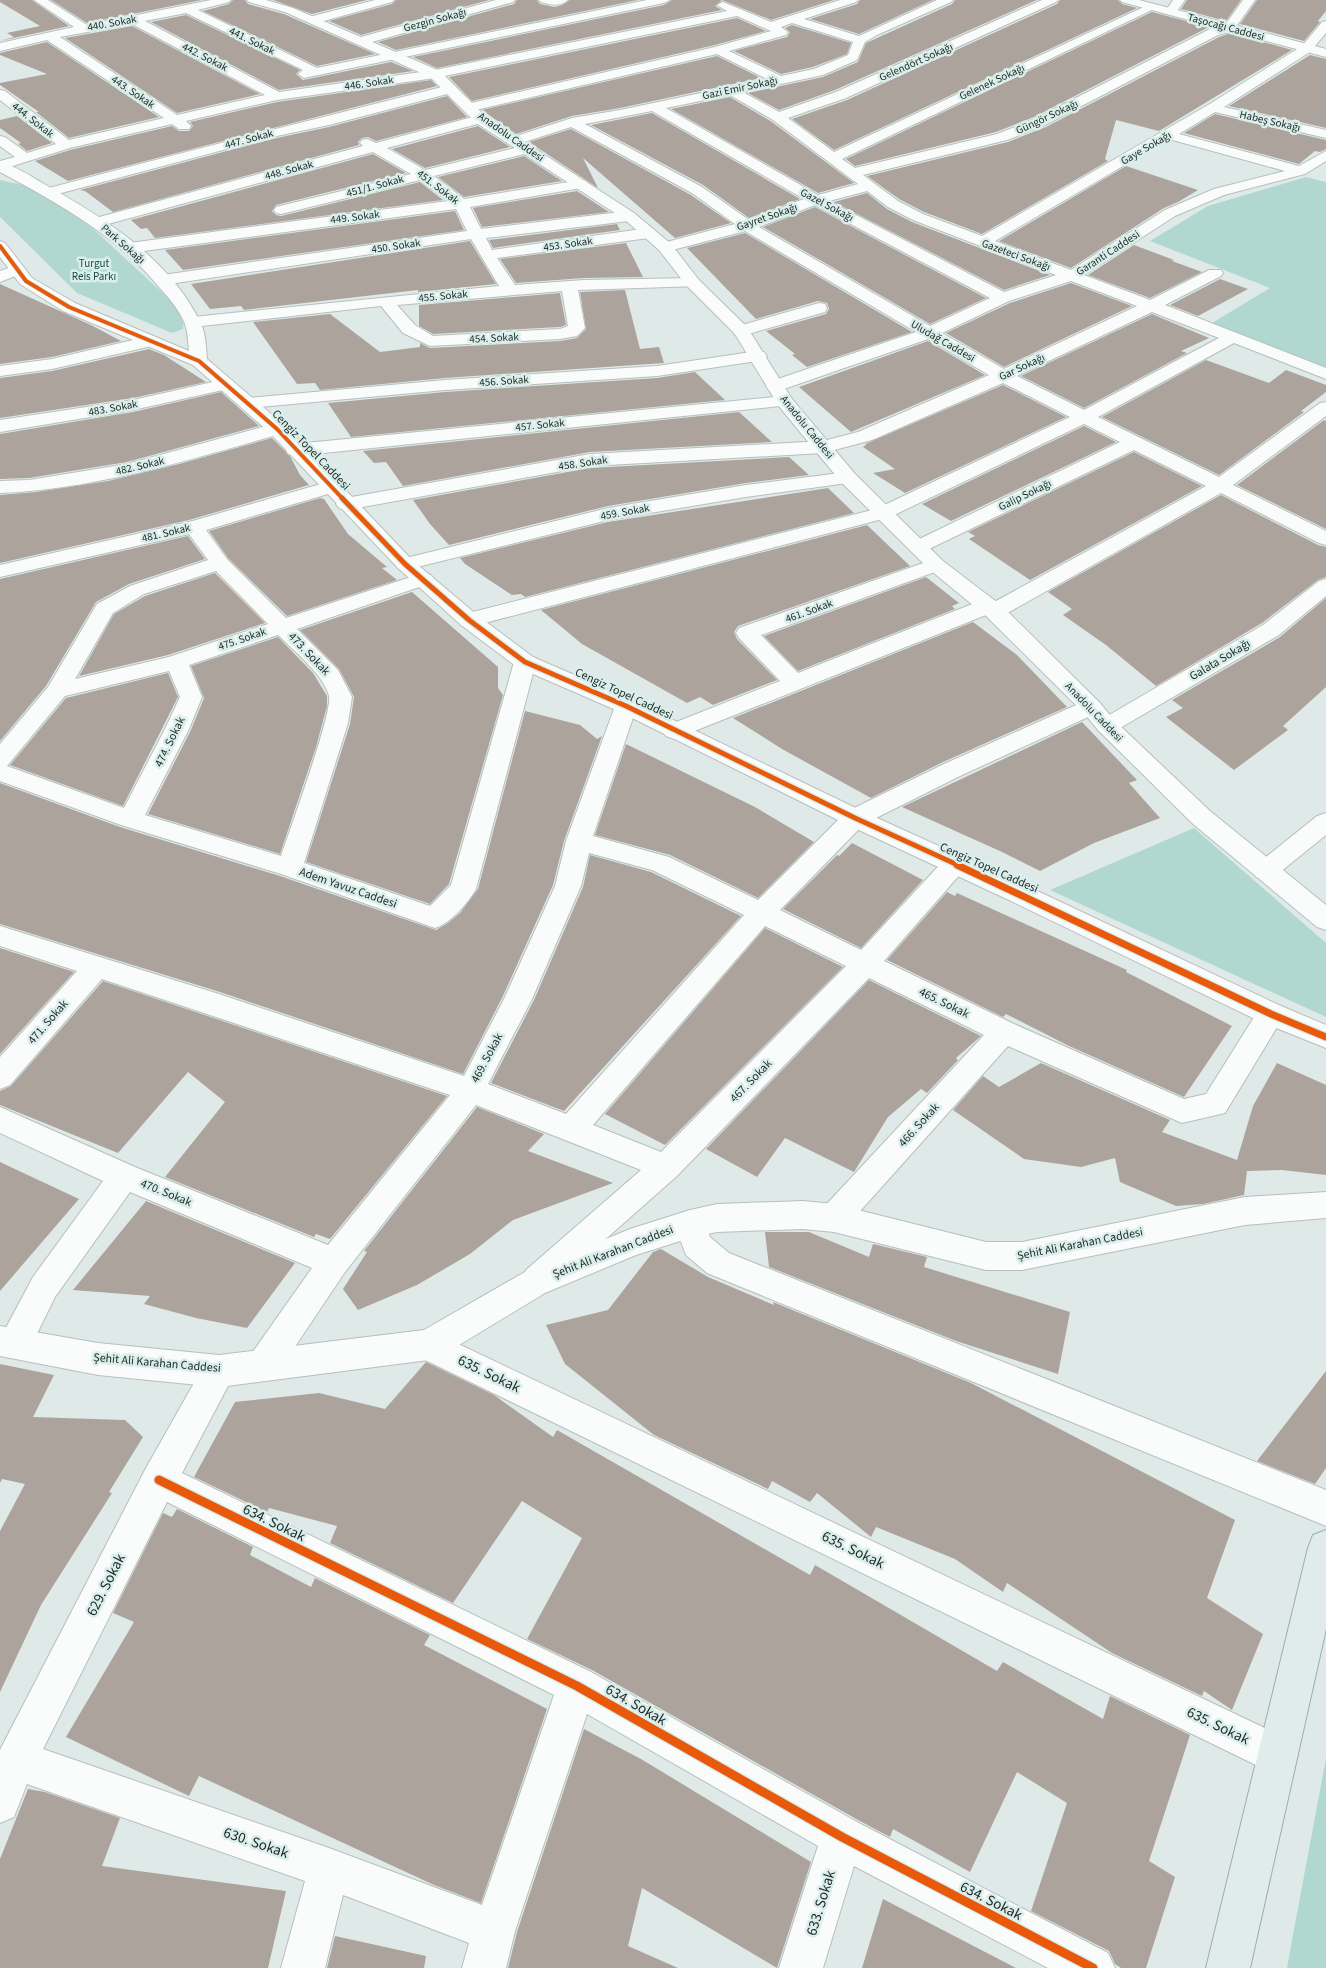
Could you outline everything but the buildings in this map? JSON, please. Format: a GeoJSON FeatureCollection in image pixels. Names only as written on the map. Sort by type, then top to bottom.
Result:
{"type":"FeatureCollection","features":[{"type":"Feature","properties":{"kind":"main road"},"geometry":{"type":"LineString","coordinates":[[1228,1968],[1326,1548]]}},
{"type":"Feature","properties":{"kind":"street"},"geometry":{"type":"LineString","coordinates":[[40,0],[84,28]]}},
{"type":"Feature","properties":{"kind":"street","name":"440. Sokak"},"geometry":{"type":"LineString","coordinates":[[6,46],[84,28],[189,10],[225,0]]}},
{"type":"Feature","properties":{"kind":"street","name":"Anadolu Caddesi"},"geometry":{"type":"LineString","coordinates":[[253,0],[290,10],[436,74],[476,113],[629,216],[649,233],[665,247],[693,283],[740,331],[758,356],[780,394],[848,478],[936,565],[991,609],[1202,817],[1326,920]]}},
{"type":"Feature","properties":{"kind":"street"},"geometry":{"type":"LineString","coordinates":[[314,20],[388,0]]}},
{"type":"Feature","properties":{"kind":"street","name":"Gezgin Sokağı"},"geometry":{"type":"LineString","coordinates":[[361,41],[509,0]]}},
{"type":"Feature","properties":{"kind":"street"},"geometry":{"type":"LineString","coordinates":[[544,0],[556,2],[562,0]]}},
{"type":"Feature","properties":{"kind":"street"},"geometry":{"type":"LineString","coordinates":[[289,76],[664,0]]}},
{"type":"Feature","properties":{"kind":"street"},"geometry":{"type":"LineString","coordinates":[[713,0],[772,26],[852,0]]}},
{"type":"Feature","properties":{"kind":"street"},"geometry":{"type":"LineString","coordinates":[[824,0],[839,4]]}},
{"type":"Feature","properties":{"kind":"street","name":"Gazi Emir Sokağı"},"geometry":{"type":"LineString","coordinates":[[521,145],[572,122],[654,107],[818,72],[854,57],[860,40],[873,32],[947,0]]}},
{"type":"Feature","properties":{"kind":"street","name":"Gelendört Sokağı"},"geometry":{"type":"LineString","coordinates":[[778,117],[841,96],[1052,0]]}},
{"type":"Feature","properties":{"kind":"street","name":"Taşocağı Caddesi"},"geometry":{"type":"LineString","coordinates":[[1126,0],[1326,53]]}},
{"type":"Feature","properties":{"kind":"street"},"geometry":{"type":"LineString","coordinates":[[1170,12],[1179,0]]}},
{"type":"Feature","properties":{"kind":"street"},"geometry":{"type":"LineString","coordinates":[[1229,28],[1249,0]]}},
{"type":"Feature","properties":{"kind":"street"},"geometry":{"type":"LineString","coordinates":[[142,5],[154,15]]}},
{"type":"Feature","properties":{"kind":"street","name":"Gelenek Sokağı"},"geometry":{"type":"LineString","coordinates":[[833,158],[1152,7]]}},
{"type":"Feature","properties":{"kind":"street","name":"441. Sokak"},"geometry":{"type":"LineString","coordinates":[[189,10],[316,72]]}},
{"type":"Feature","properties":{"kind":"street","name":"446. Sokak"},"geometry":{"type":"LineString","coordinates":[[0,166],[66,145],[277,96],[436,74],[740,12]]}},
{"type":"Feature","properties":{"kind":"street","name":"442. Sokak"},"geometry":{"type":"LineString","coordinates":[[132,19],[277,96]]}},
{"type":"Feature","properties":{"kind":"street"},"geometry":{"type":"LineString","coordinates":[[439,19],[480,38]]}},
{"type":"Feature","properties":{"kind":"street"},"geometry":{"type":"LineString","coordinates":[[794,20],[860,40]]}},
{"type":"Feature","properties":{"kind":"street","name":"Gaye Sokağı"},"geometry":{"type":"LineString","coordinates":[[982,242],[1214,108],[1306,49],[1326,25]]}},
{"type":"Feature","properties":{"kind":"street","name":"448. Sokak"},"geometry":{"type":"LineString","coordinates":[[97,222],[375,147],[476,113],[782,32],[772,26]]}},
{"type":"Feature","properties":{"kind":"street","name":"Güngör Sokağı"},"geometry":{"type":"LineString","coordinates":[[852,173],[1002,137],[1040,122],[1214,32],[1229,28]]}},
{"type":"Feature","properties":{"kind":"street","name":"443. Sokak"},"geometry":{"type":"LineString","coordinates":[[50,36],[217,147]]}},
{"type":"Feature","properties":{"kind":"street"},"geometry":{"type":"LineString","coordinates":[[0,37],[6,46]]}},
{"type":"Feature","properties":{"kind":"street"},"geometry":{"type":"LineString","coordinates":[[718,50],[779,80]]}},
{"type":"Feature","properties":{"kind":"street"},"geometry":{"type":"LineString","coordinates":[[635,70],[651,78]]}},
{"type":"Feature","properties":{"kind":"street"},"geometry":{"type":"LineString","coordinates":[[253,82],[271,79]]}},
{"type":"Feature","properties":{"kind":"street","name":"447. Sokak"},"geometry":{"type":"LineString","coordinates":[[50,192],[270,133],[329,121],[450,89]]}},
{"type":"Feature","properties":{"kind":"street","name":"Gazeteci Sokağı"},"geometry":{"type":"LineString","coordinates":[[731,90],[778,117],[893,204],[918,218],[1326,374]]}},
{"type":"Feature","properties":{"kind":"street"},"geometry":{"type":"LineString","coordinates":[[674,91],[689,99]]}},
{"type":"Feature","properties":{"kind":"street","name":"444. Sokak"},"geometry":{"type":"LineString","coordinates":[[0,94],[66,145]]}},
{"type":"Feature","properties":{"kind":"street","name":"Gazel Sokağı"},"geometry":{"type":"LineString","coordinates":[[654,107],[816,200],[1003,298]]}},
{"type":"Feature","properties":{"kind":"street","name":"Habeş Sokağı"},"geometry":{"type":"LineString","coordinates":[[1214,108],[1326,134]]}},
{"type":"Feature","properties":{"kind":"street","name":"451. Sokak"},"geometry":{"type":"LineString","coordinates":[[329,121],[422,174],[461,204],[487,254],[510,290]]}},
{"type":"Feature","properties":{"kind":"street","name":"Uludağ Caddesi"},"geometry":{"type":"LineString","coordinates":[[572,122],[697,190],[747,226],[1003,376],[1326,539]]}},
{"type":"Feature","properties":{"kind":"street"},"geometry":{"type":"LineString","coordinates":[[1168,135],[1317,175]]}},
{"type":"Feature","properties":{"kind":"street"},"geometry":{"type":"LineString","coordinates":[[0,140],[24,158]]}},
{"type":"Feature","properties":{"kind":"street","name":"451/1. Sokak"},"geometry":{"type":"LineString","coordinates":[[281,210],[422,174],[521,145]]}},
{"type":"Feature","properties":{"kind":"street","name":"Garanti Caddesi"},"geometry":{"type":"LineString","coordinates":[[780,394],[929,333],[1003,298],[1073,276],[1170,213],[1219,192],[1300,171],[1326,155]]}},
{"type":"Feature","properties":{"kind":"street","name":"Park Sokağı"},"geometry":{"type":"LineString","coordinates":[[0,166],[50,192],[97,222],[129,248],[163,280],[193,322],[199,361]]}},
{"type":"Feature","properties":{"kind":"street"},"geometry":{"type":"LineString","coordinates":[[248,181],[281,210],[290,225]]}},
{"type":"Feature","properties":{"kind":"street","name":"449. Sokak"},"geometry":{"type":"LineString","coordinates":[[129,248],[290,225],[461,204],[581,184]]}},
{"type":"Feature","properties":{"kind":"street","name":"Gayret Sokağı"},"geometry":{"type":"LineString","coordinates":[[665,247],[747,226],[816,200],[869,186]]}},
{"type":"Feature","properties":{"kind":"street","name":"450. Sokak"},"geometry":{"type":"LineString","coordinates":[[163,280],[477,234],[629,216]]}},
{"type":"Feature","properties":{"kind":"street","name":"453. Sokak"},"geometry":{"type":"LineString","coordinates":[[487,254],[649,233]]}},
{"type":"Feature","properties":{"kind":"street","name":"Cengiz Topel Caddesi"},"geometry":{"type":"LineString","coordinates":[[0,246],[26,281],[69,308],[199,361],[277,429],[405,564],[469,620],[525,662],[626,706],[854,818],[1020,894],[1271,1014],[1326,1037]]}},
{"type":"Feature","properties":{"kind":"street"},"geometry":{"type":"LineString","coordinates":[[0,277],[17,270]]}},
{"type":"Feature","properties":{"kind":"street","name":"Gar Sokağı"},"geometry":{"type":"LineString","coordinates":[[823,447],[865,436],[1003,376],[1151,306],[1215,273]]}},
{"type":"Feature","properties":{"kind":"street","name":"455. Sokak"},"geometry":{"type":"LineString","coordinates":[[193,322],[385,301],[510,290],[569,286],[693,283]]}},
{"type":"Feature","properties":{"kind":"street","name":"454. Sokak"},"geometry":{"type":"LineString","coordinates":[[385,301],[409,329],[430,342],[560,334],[571,332],[577,328],[569,286]]}},
{"type":"Feature","properties":{"kind":"street"},"geometry":{"type":"LineString","coordinates":[[740,331],[819,308]]}},
{"type":"Feature","properties":{"kind":"street"},"geometry":{"type":"LineString","coordinates":[[469,620],[883,513],[1083,418],[1233,337]]}},
{"type":"Feature","properties":{"kind":"street"},"geometry":{"type":"LineString","coordinates":[[0,371],[52,364],[150,341]]}},
{"type":"Feature","properties":{"kind":"street","name":"456. Sokak"},"geometry":{"type":"LineString","coordinates":[[249,404],[445,384],[657,371],[758,356]]}},
{"type":"Feature","properties":{"kind":"street","name":"483. Sokak"},"geometry":{"type":"LineString","coordinates":[[0,426],[133,405],[226,384]]}},
{"type":"Feature","properties":{"kind":"street","name":"457. Sokak"},"geometry":{"type":"LineString","coordinates":[[295,450],[780,394]]}},
{"type":"Feature","properties":{"kind":"street"},"geometry":{"type":"LineString","coordinates":[[674,730],[795,682],[991,609],[1153,525],[1219,486],[1326,407]]}},
{"type":"Feature","properties":{"kind":"street","name":"482. Sokak"},"geometry":{"type":"LineString","coordinates":[[0,488],[30,486],[129,470],[277,429]]}},
{"type":"Feature","properties":{"kind":"street","name":"Galip Sokağı"},"geometry":{"type":"LineString","coordinates":[[918,547],[1133,443]]}},
{"type":"Feature","properties":{"kind":"street","name":"458. Sokak"},"geometry":{"type":"LineString","coordinates":[[338,495],[590,460],[823,447]]}},
{"type":"Feature","properties":{"kind":"street","name":"459. Sokak"},"geometry":{"type":"LineString","coordinates":[[405,564],[608,514],[746,491],[848,478]]}},
{"type":"Feature","properties":{"kind":"street","name":"481. Sokak"},"geometry":{"type":"LineString","coordinates":[[0,571],[338,495]]}},
{"type":"Feature","properties":{"kind":"street","name":"473. Sokak"},"geometry":{"type":"LineString","coordinates":[[194,527],[220,563],[330,675],[341,697],[336,723],[290,868]]}},
{"type":"Feature","properties":{"kind":"street"},"geometry":{"type":"LineString","coordinates":[[0,760],[58,690],[105,609],[137,590],[220,563]]}},
{"type":"Feature","properties":{"kind":"street","name":"461. Sokak"},"geometry":{"type":"LineString","coordinates":[[795,682],[747,633],[936,565]]}},
{"type":"Feature","properties":{"kind":"street","name":"475. Sokak"},"geometry":{"type":"LineString","coordinates":[[58,690],[176,662],[424,579]]}},
{"type":"Feature","properties":{"kind":"street","name":"Galata Sokağı"},"geometry":{"type":"LineString","coordinates":[[571,1129],[762,912],[854,818],[952,770],[1099,717],[1271,630],[1326,585]]}},
{"type":"Feature","properties":{"kind":"street","name":"474. Sokak"},"geometry":{"type":"LineString","coordinates":[[130,819],[177,729],[191,696],[176,662]]}},
{"type":"Feature","properties":{"kind":"street","name":"Adem Yavuz Caddesi"},"geometry":{"type":"LineString","coordinates":[[0,772],[130,819],[290,868],[436,918],[463,889],[525,662]]}},
{"type":"Feature","properties":{"kind":"street","name":"469. Sokak"},"geometry":{"type":"LineString","coordinates":[[264,1364],[334,1262],[470,1090],[518,999],[568,886],[578,842],[626,706]]}},
{"type":"Feature","properties":{"kind":"street"},"geometry":{"type":"LineString","coordinates":[[1265,871],[1326,822]]}},
{"type":"Feature","properties":{"kind":"street","name":"465. Sokak"},"geometry":{"type":"LineString","coordinates":[[578,842],[660,863],[1004,1032],[1182,1111],[1215,1104],[1271,1014]]}},
{"type":"Feature","properties":{"kind":"street","name":"467. Sokak"},"geometry":{"type":"LineString","coordinates":[[534,1283],[666,1167],[865,964],[954,865]]}},
{"type":"Feature","properties":{"kind":"street"},"geometry":{"type":"LineString","coordinates":[[0,936],[208,1002],[470,1090],[666,1167]]}},
{"type":"Feature","properties":{"kind":"street","name":"471. Sokak"},"geometry":{"type":"LineString","coordinates":[[0,1077],[96,967]]}},
{"type":"Feature","properties":{"kind":"street","name":"466. Sokak"},"geometry":{"type":"LineString","coordinates":[[834,1218],[1004,1032]]}},
{"type":"Feature","properties":{"kind":"street","name":"470. Sokak"},"geometry":{"type":"LineString","coordinates":[[0,1119],[124,1176],[334,1262]]}},
{"type":"Feature","properties":{"kind":"street"},"geometry":{"type":"LineString","coordinates":[[8,1342],[44,1287],[124,1176]]}},
{"type":"Feature","properties":{"kind":"street","name":"Şehit Ali Karahan Caddesi"},"geometry":{"type":"LineString","coordinates":[[8,1342],[98,1359],[219,1370],[429,1345],[534,1283],[630,1243],[690,1224],[717,1218],[803,1215],[834,1218],[986,1256],[1022,1256],[1245,1211],[1326,1205]]}},
{"type":"Feature","properties":{"kind":"street"},"geometry":{"type":"LineString","coordinates":[[690,1224],[697,1245],[718,1263],[1326,1508]]}},
{"type":"Feature","properties":{"kind":"street","name":"635. Sokak"},"geometry":{"type":"LineString","coordinates":[[429,1345],[1278,1755]]}},
{"type":"Feature","properties":{"kind":"street","name":"629. Sokak"},"geometry":{"type":"LineString","coordinates":[[0,1803],[16,1760],[159,1480],[219,1370]]}},
{"type":"Feature","properties":{"kind":"street","name":"634. Sokak"},"geometry":{"type":"LineString","coordinates":[[159,1480],[577,1686],[842,1838],[1093,1968]]}},
{"type":"Feature","properties":{"kind":"street"},"geometry":{"type":"LineString","coordinates":[[489,1949],[577,1686]]}},
{"type":"Feature","properties":{"kind":"street","name":"630. Sokak"},"geometry":{"type":"LineString","coordinates":[[16,1760],[329,1868],[489,1949]]}},
{"type":"Feature","properties":{"kind":"street","name":"633. Sokak"},"geometry":{"type":"LineString","coordinates":[[801,1968],[842,1838]]}},
{"type":"Feature","properties":{"kind":"street"},"geometry":{"type":"LineString","coordinates":[[303,1968],[329,1868]]}},
{"type":"Feature","properties":{"kind":"green space"},"geometry":{"type":"Polygon","coordinates":[[[1306,177],[1326,182],[1326,369],[1212,323],[1270,288],[1150,241],[1208,206],[1306,177]]]}},
{"type":"Feature","properties":{"kind":"green space","name":"Turgut Reis Parkı"},"geometry":{"type":"Polygon","coordinates":[[[0,180],[28,186],[88,224],[168,298],[184,319],[183,329],[172,333],[77,293],[0,217],[0,180]]]}},
{"type":"Feature","properties":{"kind":"green space"},"geometry":{"type":"Polygon","coordinates":[[[1194,828],[1326,943],[1326,1017],[1050,890],[1194,828]]]}},
{"type":"Feature","properties":{"kind":"green space"},"geometry":{"type":"Polygon","coordinates":[[[1326,1758],[1326,1968],[1287,1968],[1290,1951],[1326,1758]]]}},
{"type":"Feature","properties":{"kind":"cycle path"},"geometry":{"type":"LineString","coordinates":[[0,246],[26,281],[69,307],[199,361],[277,429],[405,564],[469,620],[525,662],[626,706],[855,818],[1020,894],[1271,1014],[1326,1037]]}},
{"type":"Feature","properties":{"kind":"cycle path"},"geometry":{"type":"LineString","coordinates":[[159,1480],[577,1686],[842,1837],[1093,1968]]}}]}
